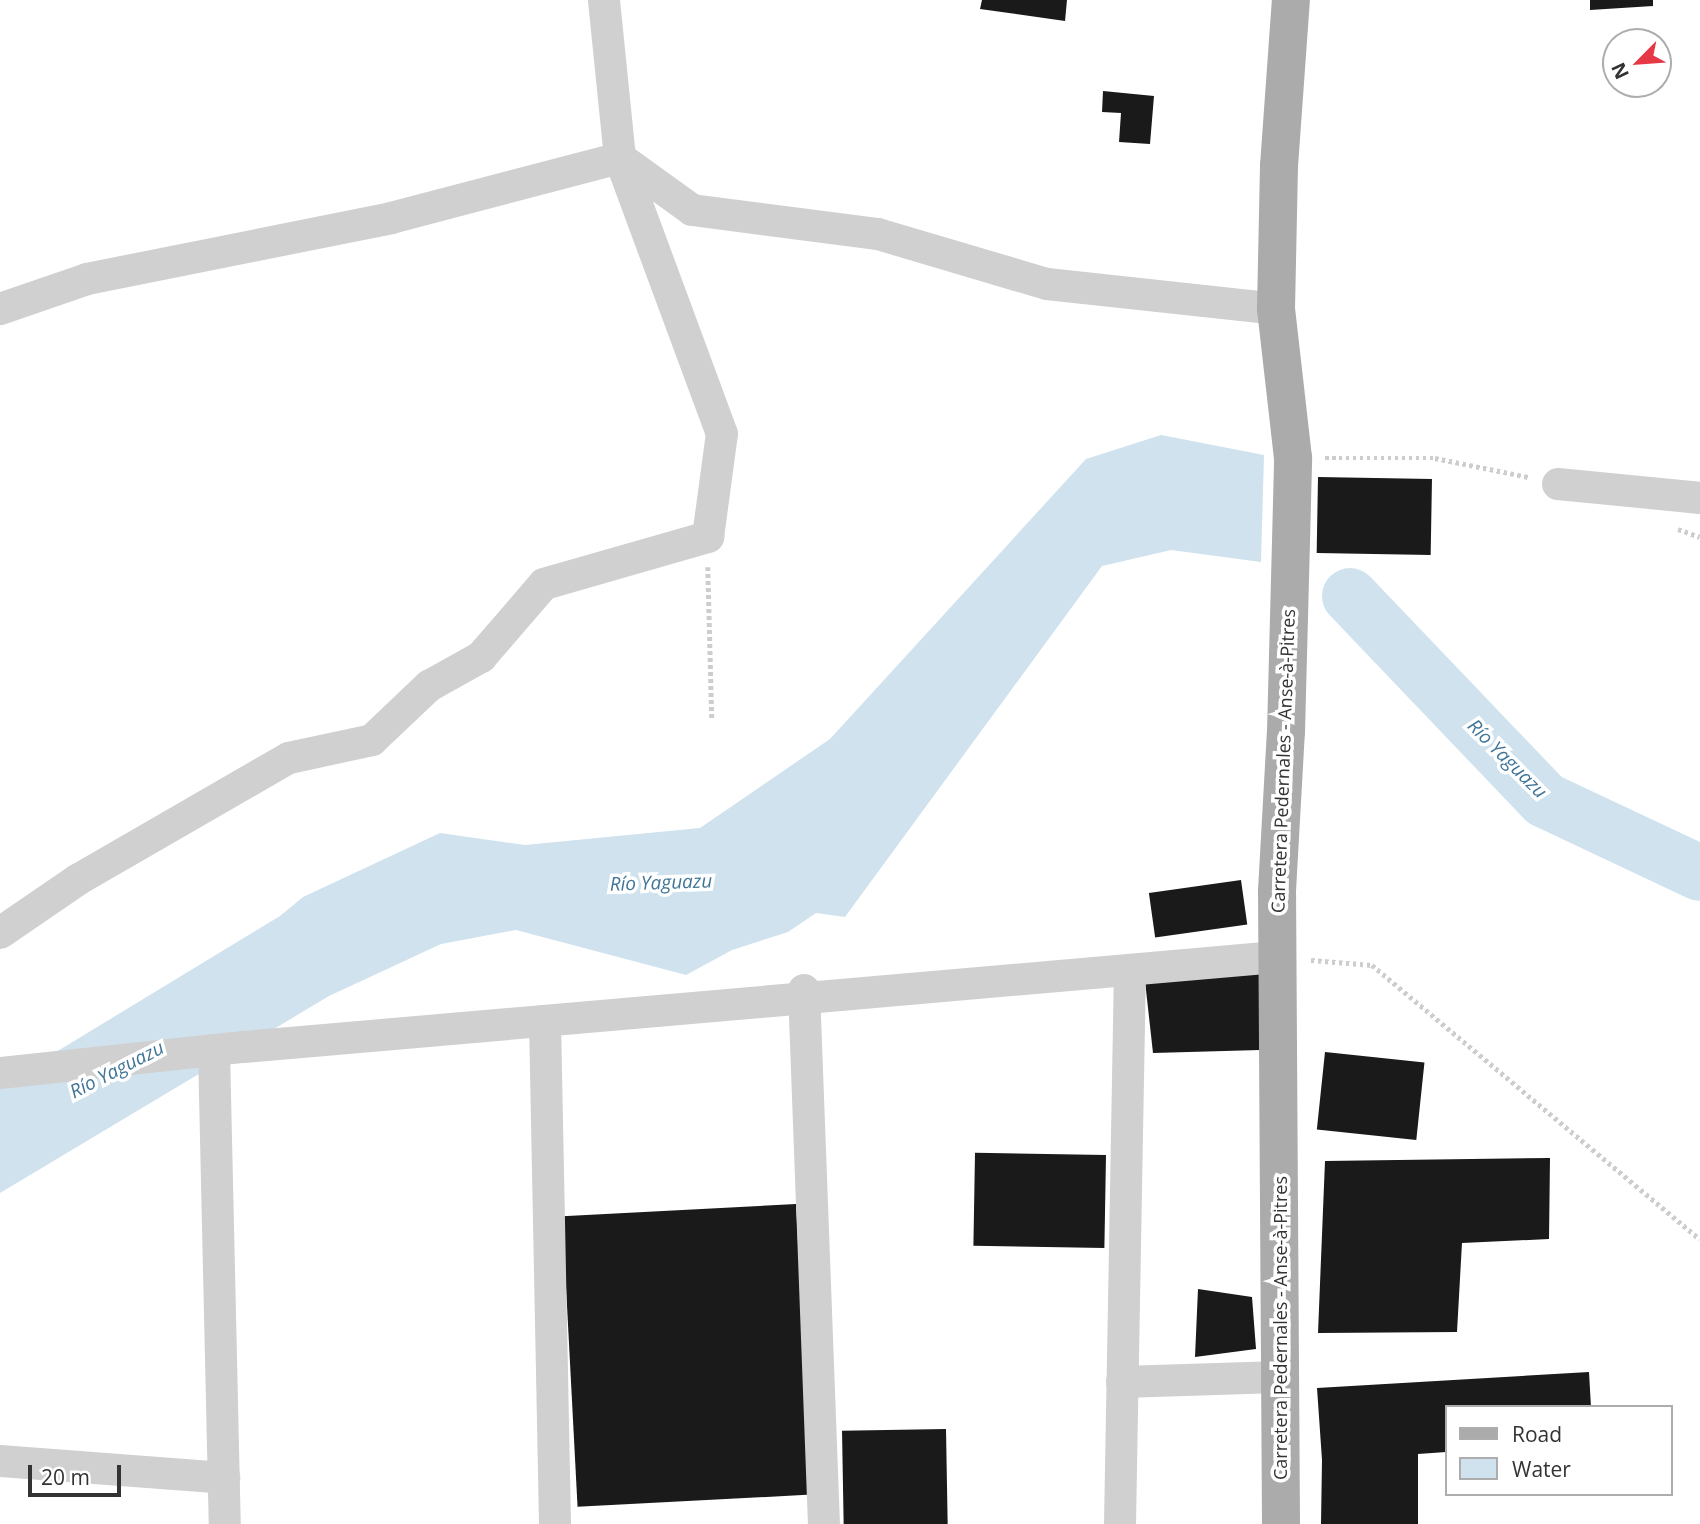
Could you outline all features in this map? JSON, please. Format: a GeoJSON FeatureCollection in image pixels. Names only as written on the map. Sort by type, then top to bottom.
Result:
{"type":"FeatureCollection","features":[{"type":"Feature","properties":{"kind":"main road","name":"Carretera Pedernales - Anse-à-Pitres"},"geometry":{"type":"LineString","coordinates":[[1282,1524],[1277,957],[1293,458],[1276,309],[1279,166],[1291,0]]}},
{"type":"Feature","properties":{"kind":"street"},"geometry":{"type":"LineString","coordinates":[[0,933],[79,879],[289,758],[372,740],[429,685],[481,657],[544,584],[708,537],[722,435],[620,158],[604,0]]}},
{"type":"Feature","properties":{"kind":"street"},"geometry":{"type":"LineString","coordinates":[[620,158],[692,210],[878,234],[1047,284],[1276,309]]}},
{"type":"Feature","properties":{"kind":"street"},"geometry":{"type":"LineString","coordinates":[[0,309],[87,279],[391,218],[620,158]]}},
{"type":"Feature","properties":{"kind":"street"},"geometry":{"type":"LineString","coordinates":[[1558,484],[1700,498]]}},
{"type":"Feature","properties":{"kind":"street"},"geometry":{"type":"LineString","coordinates":[[0,1073],[214,1050],[1277,957]]}},
{"type":"Feature","properties":{"kind":"street"},"geometry":{"type":"LineString","coordinates":[[1120,1524],[1130,970]]}},
{"type":"Feature","properties":{"kind":"street"},"geometry":{"type":"LineString","coordinates":[[804,990],[824,1524]]}},
{"type":"Feature","properties":{"kind":"street"},"geometry":{"type":"LineString","coordinates":[[545,1021],[555,1524]]}},
{"type":"Feature","properties":{"kind":"street"},"geometry":{"type":"LineString","coordinates":[[214,1050],[225,1524]]}},
{"type":"Feature","properties":{"kind":"street"},"geometry":{"type":"LineString","coordinates":[[1122,1381],[1280,1377]]}},
{"type":"Feature","properties":{"kind":"street"},"geometry":{"type":"LineString","coordinates":[[0,1461],[224,1478]]}},
{"type":"Feature","properties":{"kind":"path"},"geometry":{"type":"LineString","coordinates":[[1293,458],[1435,457],[1558,484]]}},
{"type":"Feature","properties":{"kind":"path"},"geometry":{"type":"LineString","coordinates":[[1676,528],[1700,537]]}},
{"type":"Feature","properties":{"kind":"path"},"geometry":{"type":"LineString","coordinates":[[708,537],[712,720]]}},
{"type":"Feature","properties":{"kind":"path"},"geometry":{"type":"LineString","coordinates":[[1277,957],[1372,965],[1700,1239]]}},
{"type":"Feature","properties":{"kind":"water"},"geometry":{"type":"Polygon","coordinates":[[[1161,435],[1264,455],[1261,562],[1171,550],[1102,566],[845,917],[816,913],[788,932],[732,950],[686,975],[516,930],[441,944],[329,996],[0,1193],[0,1086],[280,916],[303,897],[440,833],[525,845],[700,828],[830,739],[1086,459],[1161,435]]]}},
{"type":"Feature","properties":{"kind":"building"},"geometry":{"type":"Polygon","coordinates":[[[982,0],[1067,0],[1065,21],[980,9],[982,0]]]}},
{"type":"Feature","properties":{"kind":"building"},"geometry":{"type":"Polygon","coordinates":[[[1590,0],[1653,0],[1653,6],[1590,10],[1590,0]]]}},
{"type":"Feature","properties":{"kind":"building"},"geometry":{"type":"Polygon","coordinates":[[[1103,91],[1154,96],[1150,144],[1119,142],[1121,113],[1102,112],[1103,91]]]}},
{"type":"Feature","properties":{"kind":"building"},"geometry":{"type":"Polygon","coordinates":[[[1318,477],[1432,479],[1431,555],[1317,553],[1318,477]]]}},
{"type":"Feature","properties":{"kind":"building"},"geometry":{"type":"Polygon","coordinates":[[[1241,880],[1247,925],[1155,938],[1149,893],[1241,880]]]}},
{"type":"Feature","properties":{"kind":"building"},"geometry":{"type":"Polygon","coordinates":[[[1261,970],[1260,1050],[1153,1053],[1145,981],[1261,970]]]}},
{"type":"Feature","properties":{"kind":"building"},"geometry":{"type":"Polygon","coordinates":[[[1325,1052],[1424,1062],[1416,1140],[1317,1130],[1325,1052]]]}},
{"type":"Feature","properties":{"kind":"building"},"geometry":{"type":"Polygon","coordinates":[[[975,1153],[1106,1155],[1104,1248],[973,1246],[975,1153]]]}},
{"type":"Feature","properties":{"kind":"building"},"geometry":{"type":"Polygon","coordinates":[[[1550,1158],[1549,1239],[1462,1243],[1457,1332],[1318,1333],[1325,1161],[1550,1158]]]}},
{"type":"Feature","properties":{"kind":"building"},"geometry":{"type":"Polygon","coordinates":[[[796,1204],[811,1495],[578,1507],[562,1216],[796,1204]]]}},
{"type":"Feature","properties":{"kind":"building"},"geometry":{"type":"Polygon","coordinates":[[[1198,1289],[1252,1297],[1256,1349],[1195,1357],[1198,1289]]]}},
{"type":"Feature","properties":{"kind":"building"},"geometry":{"type":"Polygon","coordinates":[[[1589,1372],[1591,1405],[1444,1405],[1444,1452],[1418,1454],[1418,1524],[1321,1524],[1322,1460],[1317,1388],[1589,1372]]]}},
{"type":"Feature","properties":{"kind":"building"},"geometry":{"type":"Polygon","coordinates":[[[946,1429],[948,1524],[844,1524],[842,1431],[946,1429]]]}},
{"type":"Feature","properties":{"kind":"waterway","name":"Río Yaguazu"},"geometry":{"type":"LineString","coordinates":[[1350,596],[1545,800],[1700,873]]}}]}
